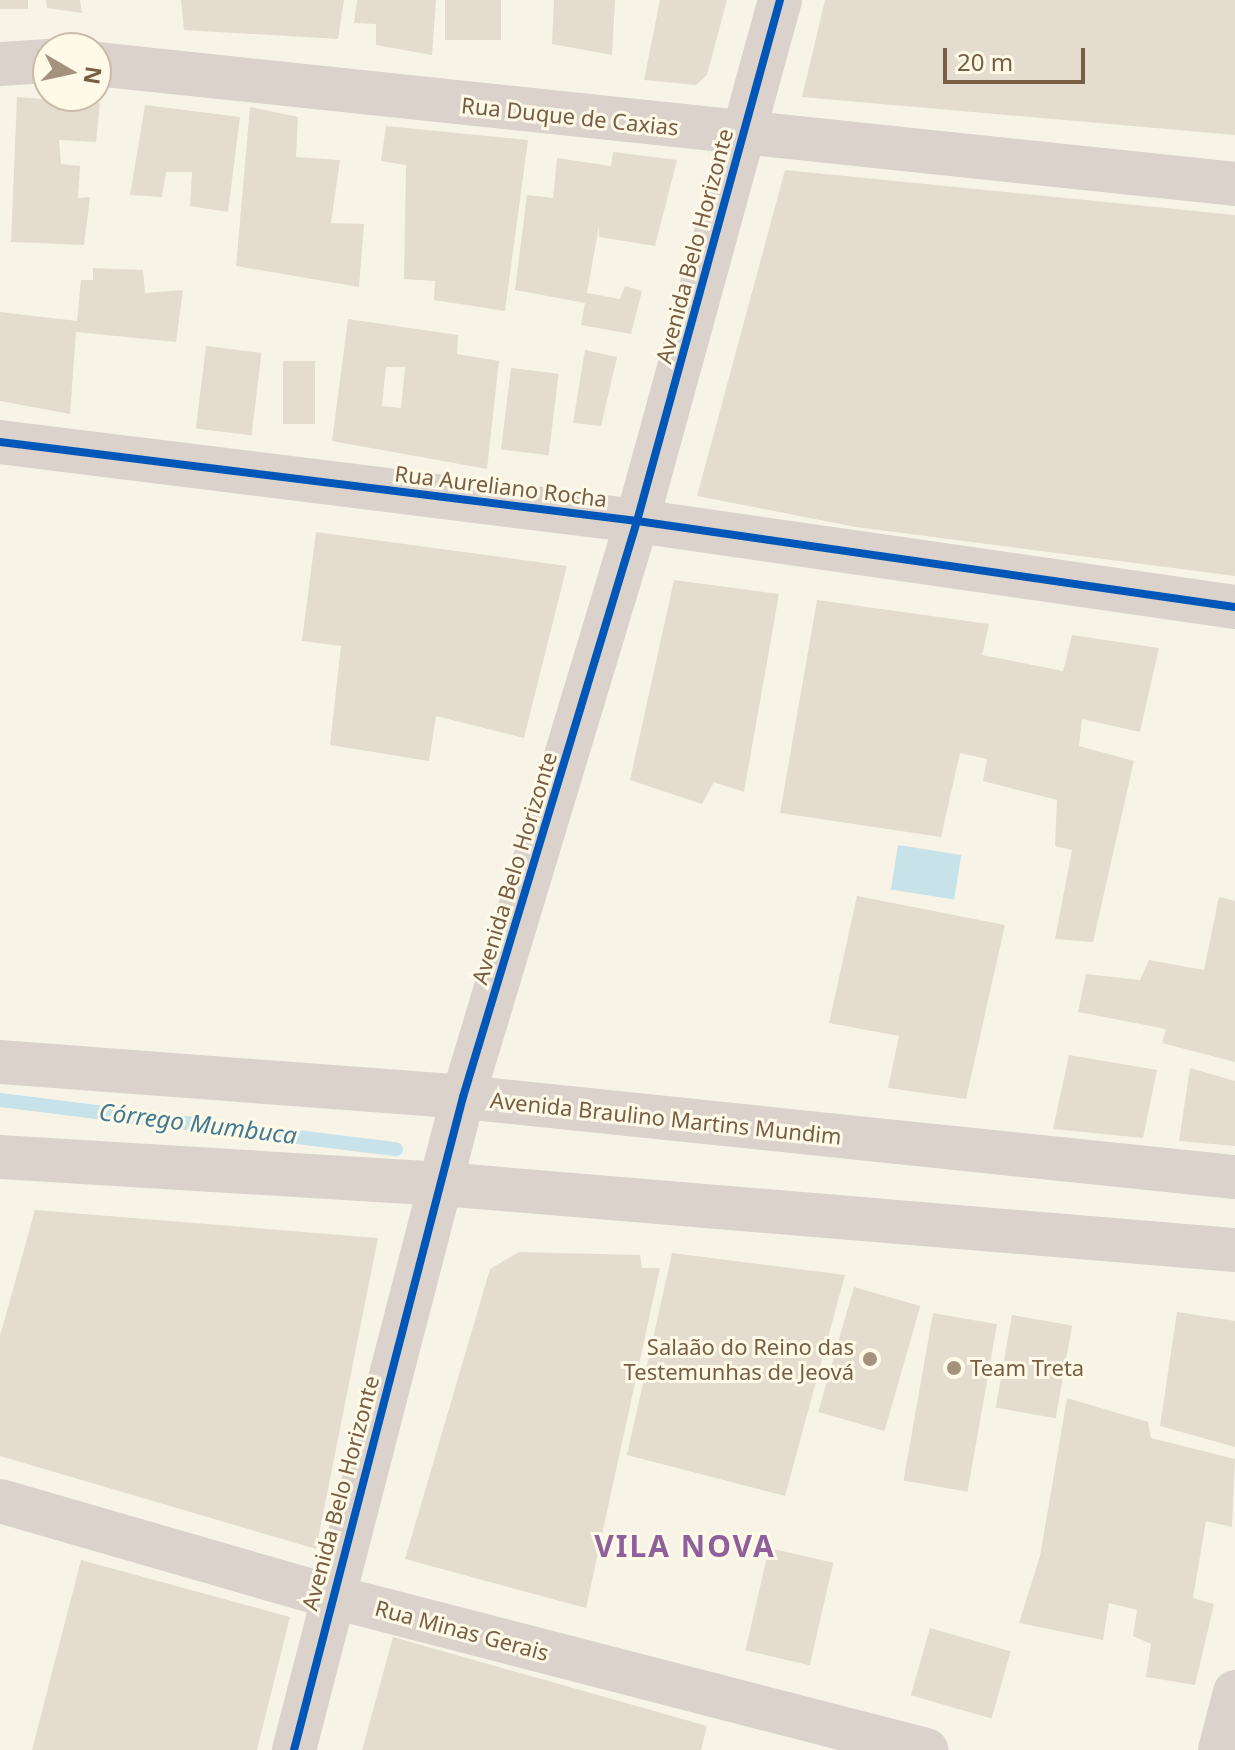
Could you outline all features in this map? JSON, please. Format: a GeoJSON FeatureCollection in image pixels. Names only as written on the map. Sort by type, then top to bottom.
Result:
{"type":"FeatureCollection","features":[{"type":"Feature","properties":{"kind":"street","name":"Avenida Belo Horizonte"},"geometry":{"type":"LineString","coordinates":[[294,1750],[330,1596],[463,1097],[637,521],[780,0]]}},
{"type":"Feature","properties":{"kind":"street"},"geometry":{"type":"LineString","coordinates":[[0,64],[32,62]]}},
{"type":"Feature","properties":{"kind":"street","name":"Rua Duque de Caxias"},"geometry":{"type":"LineString","coordinates":[[112,66],[743,135],[1235,184]]}},
{"type":"Feature","properties":{"kind":"street","name":"Rua Aureliano Rocha"},"geometry":{"type":"LineString","coordinates":[[0,442],[637,521],[1235,607]]}},
{"type":"Feature","properties":{"kind":"street","name":"Avenida Braulino Martins Mundim"},"geometry":{"type":"LineString","coordinates":[[0,1062],[463,1097],[1235,1177]]}},
{"type":"Feature","properties":{"kind":"street"},"geometry":{"type":"LineString","coordinates":[[0,1157],[442,1184],[1235,1250]]}},
{"type":"Feature","properties":{"kind":"street","name":"Rua Minas Gerais"},"geometry":{"type":"LineString","coordinates":[[0,1501],[330,1596],[926,1750]]}},
{"type":"Feature","properties":{"kind":"street"},"geometry":{"type":"LineString","coordinates":[[1220,1750],[1235,1692]]}},
{"type":"Feature","properties":{"kind":"water"},"geometry":{"type":"Polygon","coordinates":[[[898,845],[961,855],[954,899],[891,889],[898,845]]]}},
{"type":"Feature","properties":{"kind":"building"},"geometry":{"type":"Polygon","coordinates":[[[0,0],[28,0],[28,9],[0,9],[0,0]]]}},
{"type":"Feature","properties":{"kind":"building"},"geometry":{"type":"Polygon","coordinates":[[[46,0],[80,0],[82,13],[47,8],[46,0]]]}},
{"type":"Feature","properties":{"kind":"building"},"geometry":{"type":"Polygon","coordinates":[[[181,0],[344,0],[338,39],[184,30],[181,0]]]}},
{"type":"Feature","properties":{"kind":"building"},"geometry":{"type":"Polygon","coordinates":[[[357,0],[436,0],[432,55],[376,45],[376,24],[354,23],[357,0]]]}},
{"type":"Feature","properties":{"kind":"building"},"geometry":{"type":"Polygon","coordinates":[[[445,0],[501,0],[501,40],[445,40],[445,0]]]}},
{"type":"Feature","properties":{"kind":"building"},"geometry":{"type":"Polygon","coordinates":[[[554,0],[615,0],[612,55],[552,44],[554,0]]]}},
{"type":"Feature","properties":{"kind":"building"},"geometry":{"type":"Polygon","coordinates":[[[660,0],[727,0],[707,75],[696,85],[644,80],[660,0]]]}},
{"type":"Feature","properties":{"kind":"building"},"geometry":{"type":"Polygon","coordinates":[[[825,0],[1235,0],[1235,135],[802,97],[825,0]]]}},
{"type":"Feature","properties":{"kind":"building"},"geometry":{"type":"Polygon","coordinates":[[[17,97],[32,98],[32,112],[99,112],[96,142],[59,140],[61,164],[80,166],[78,198],[90,197],[84,245],[11,242],[17,97]]]}},
{"type":"Feature","properties":{"kind":"building"},"geometry":{"type":"Polygon","coordinates":[[[145,105],[240,117],[228,212],[190,206],[192,172],[166,172],[162,197],[130,195],[145,105]]]}},
{"type":"Feature","properties":{"kind":"building"},"geometry":{"type":"Polygon","coordinates":[[[250,107],[298,117],[296,157],[340,160],[331,223],[364,224],[359,287],[236,266],[250,107]]]}},
{"type":"Feature","properties":{"kind":"building"},"geometry":{"type":"Polygon","coordinates":[[[386,126],[528,140],[505,311],[434,300],[435,281],[404,279],[406,165],[381,161],[386,126]]]}},
{"type":"Feature","properties":{"kind":"building"},"geometry":{"type":"Polygon","coordinates":[[[613,152],[677,160],[655,246],[599,237],[599,226],[587,293],[620,299],[625,286],[642,291],[631,334],[581,325],[585,303],[515,290],[527,195],[553,198],[557,158],[611,166],[613,152]]]}},
{"type":"Feature","properties":{"kind":"building"},"geometry":{"type":"Polygon","coordinates":[[[785,170],[1235,215],[1235,576],[856,527],[697,496],[785,170]]]}},
{"type":"Feature","properties":{"kind":"building"},"geometry":{"type":"Polygon","coordinates":[[[93,268],[143,270],[145,293],[183,290],[176,342],[76,332],[70,414],[0,401],[0,312],[77,321],[81,280],[93,280],[93,268]]]}},
{"type":"Feature","properties":{"kind":"building"},"geometry":{"type":"Polygon","coordinates":[[[348,319],[458,335],[457,354],[499,361],[487,469],[332,441],[348,319]],[[386,367],[382,406],[401,408],[405,367],[386,367]]]}},
{"type":"Feature","properties":{"kind":"building"},"geometry":{"type":"Polygon","coordinates":[[[206,346],[262,353],[251,435],[196,428],[206,346]]]}},
{"type":"Feature","properties":{"kind":"building"},"geometry":{"type":"Polygon","coordinates":[[[585,350],[617,357],[601,426],[573,423],[585,350]]]}},
{"type":"Feature","properties":{"kind":"building"},"geometry":{"type":"Polygon","coordinates":[[[283,361],[315,361],[315,424],[283,424],[283,361]]]}},
{"type":"Feature","properties":{"kind":"building"},"geometry":{"type":"Polygon","coordinates":[[[511,368],[559,374],[549,455],[501,449],[511,368]]]}},
{"type":"Feature","properties":{"kind":"building"},"geometry":{"type":"Polygon","coordinates":[[[316,532],[567,566],[524,738],[436,716],[429,761],[330,745],[341,646],[302,641],[316,532]]]}},
{"type":"Feature","properties":{"kind":"building"},"geometry":{"type":"Polygon","coordinates":[[[674,580],[779,594],[744,792],[714,782],[702,804],[630,780],[674,580]]]}},
{"type":"Feature","properties":{"kind":"building"},"geometry":{"type":"Polygon","coordinates":[[[817,600],[989,624],[982,655],[1063,671],[1072,635],[1159,648],[1140,732],[1082,719],[1079,746],[1134,761],[1093,942],[1055,939],[1072,850],[1055,846],[1057,800],[983,781],[987,759],[960,753],[941,837],[780,813],[817,600]]]}},
{"type":"Feature","properties":{"kind":"building"},"geometry":{"type":"Polygon","coordinates":[[[857,896],[1005,925],[966,1099],[888,1088],[899,1036],[829,1023],[857,896]]]}},
{"type":"Feature","properties":{"kind":"building"},"geometry":{"type":"Polygon","coordinates":[[[1219,897],[1235,901],[1235,1062],[1162,1043],[1166,1029],[1078,1012],[1086,974],[1140,980],[1149,960],[1204,970],[1219,897]]]}},
{"type":"Feature","properties":{"kind":"building"},"geometry":{"type":"Polygon","coordinates":[[[1069,1055],[1157,1070],[1143,1138],[1053,1129],[1069,1055]]]}},
{"type":"Feature","properties":{"kind":"building"},"geometry":{"type":"Polygon","coordinates":[[[1190,1068],[1235,1081],[1235,1146],[1179,1141],[1190,1068]]]}},
{"type":"Feature","properties":{"kind":"building"},"geometry":{"type":"Polygon","coordinates":[[[35,1210],[378,1238],[316,1549],[0,1456],[0,1336],[35,1210]]]}},
{"type":"Feature","properties":{"kind":"building"},"geometry":{"type":"Polygon","coordinates":[[[519,1252],[640,1255],[642,1268],[660,1268],[586,1608],[405,1559],[490,1269],[519,1252]]]}},
{"type":"Feature","properties":{"kind":"building"},"geometry":{"type":"Polygon","coordinates":[[[672,1253],[845,1275],[785,1496],[627,1455],[672,1253]]]}},
{"type":"Feature","properties":{"kind":"building","name":"Salaão do Reino das Testemunhas de Jeová"},"geometry":{"type":"Polygon","coordinates":[[[854,1287],[920,1306],[884,1431],[818,1412],[854,1287]]]}},
{"type":"Feature","properties":{"kind":"building"},"geometry":{"type":"Polygon","coordinates":[[[1177,1312],[1235,1321],[1235,1447],[1160,1426],[1177,1312]]]}},
{"type":"Feature","properties":{"kind":"building","name":"Team Treta"},"geometry":{"type":"Polygon","coordinates":[[[933,1313],[997,1324],[967,1492],[903,1480],[933,1313]]]}},
{"type":"Feature","properties":{"kind":"building"},"geometry":{"type":"Polygon","coordinates":[[[1012,1315],[1072,1326],[1056,1418],[996,1408],[1012,1315]]]}},
{"type":"Feature","properties":{"kind":"building"},"geometry":{"type":"Polygon","coordinates":[[[1067,1398],[1148,1422],[1151,1438],[1235,1459],[1232,1527],[1206,1521],[1193,1598],[1214,1604],[1195,1685],[1146,1677],[1151,1644],[1133,1636],[1137,1610],[1109,1603],[1103,1640],[1019,1623],[1040,1556],[1067,1398]]]}},
{"type":"Feature","properties":{"kind":"building"},"geometry":{"type":"Polygon","coordinates":[[[769,1548],[833,1563],[810,1665],[745,1650],[769,1548]]]}},
{"type":"Feature","properties":{"kind":"building"},"geometry":{"type":"Polygon","coordinates":[[[81,1560],[290,1617],[257,1750],[32,1750],[81,1560]]]}},
{"type":"Feature","properties":{"kind":"building"},"geometry":{"type":"Polygon","coordinates":[[[930,1628],[1011,1651],[991,1718],[911,1695],[930,1628]]]}},
{"type":"Feature","properties":{"kind":"building"},"geometry":{"type":"Polygon","coordinates":[[[393,1637],[707,1726],[701,1750],[362,1750],[393,1637]]]}},
{"type":"Feature","properties":{"kind":"waterway","name":"Córrego Mumbuca"},"geometry":{"type":"LineString","coordinates":[[0,1100],[396,1149]]}},
{"type":"Feature","properties":{"kind":"cycle path"},"geometry":{"type":"LineString","coordinates":[[294,1750],[463,1097],[637,521],[780,0]]}},
{"type":"Feature","properties":{"kind":"cycle path"},"geometry":{"type":"LineString","coordinates":[[0,442],[637,521],[1235,607]]}},
{"type":"Feature","properties":{"kind":"place","name":"Salaão do Reino das Testemunhas de Jeová"},"geometry":{"type":"Point","coordinates":[870,1359]}},
{"type":"Feature","properties":{"kind":"place","name":"Team Treta"},"geometry":{"type":"Point","coordinates":[954,1368]}},
{"type":"Feature","properties":{"kind":"district","name":"VILA NOVA"},"geometry":{"type":"Point","coordinates":[685,1546]}}]}
